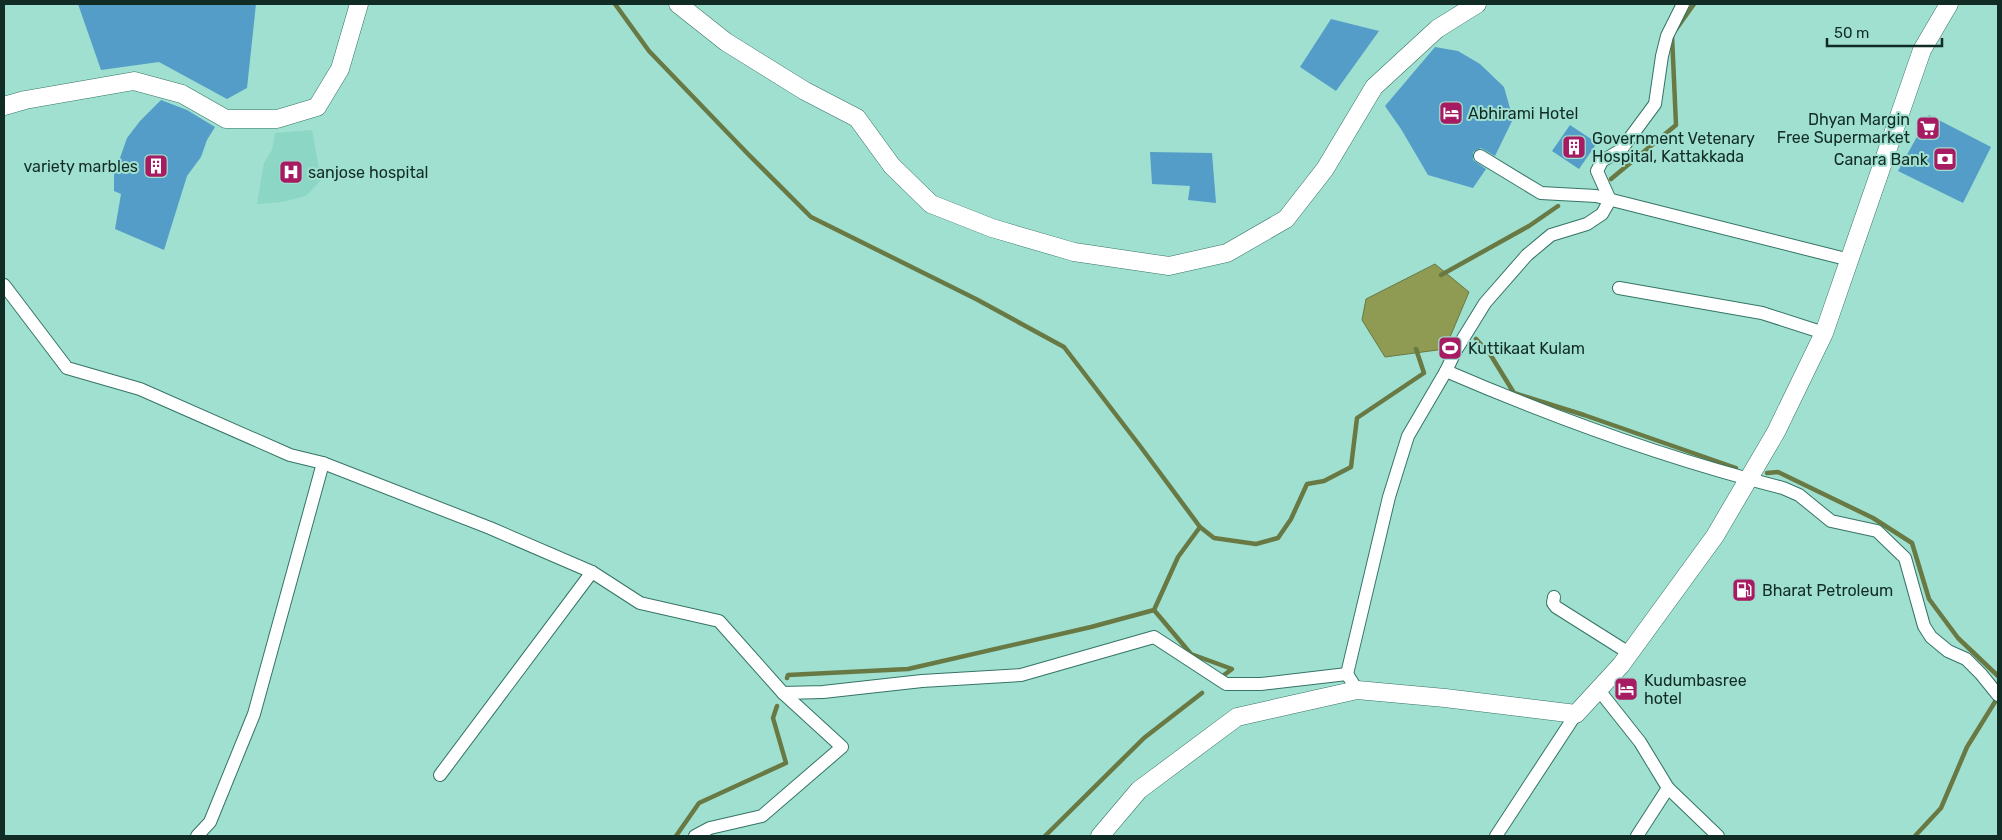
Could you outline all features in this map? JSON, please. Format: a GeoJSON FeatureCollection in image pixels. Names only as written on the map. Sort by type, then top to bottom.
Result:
{"type":"FeatureCollection","features":[{"type":"Feature","properties":{"kind":"main road"},"geometry":{"type":"LineString","coordinates":[[4,106],[25,100],[134,81],[182,94],[226,119],[277,119],[317,107],[340,69],[359,4]]}},
{"type":"Feature","properties":{"kind":"main road"},"geometry":{"type":"LineString","coordinates":[[678,4],[726,42],[805,91],[856,118],[892,166],[931,204],[992,228],[1074,252],[1169,266],[1227,253],[1286,219],[1325,169],[1374,88],[1437,29],[1477,4]]}},
{"type":"Feature","properties":{"kind":"main road"},"geometry":{"type":"LineString","coordinates":[[1100,836],[1139,790],[1237,717],[1357,690],[1446,698],[1576,714],[1629,653],[1715,536],[1776,432],[1824,333],[1922,50],[1949,4]]}},
{"type":"Feature","properties":{"kind":"street"},"geometry":{"type":"LineString","coordinates":[[1610,200],[1597,171],[1602,161],[1621,150],[1655,104],[1667,36],[1682,4]]}},
{"type":"Feature","properties":{"kind":"street"},"geometry":{"type":"LineString","coordinates":[[1480,156],[1541,193],[1596,196],[1850,260]]}},
{"type":"Feature","properties":{"kind":"street"},"geometry":{"type":"LineString","coordinates":[[1357,690],[1347,674],[1389,497],[1408,436],[1446,371],[1456,350],[1485,304],[1527,255],[1551,235],[1587,224],[1602,214],[1610,200]]}},
{"type":"Feature","properties":{"kind":"street"},"geometry":{"type":"LineString","coordinates":[[4,285],[67,368],[140,389],[290,456],[322,463],[490,528],[592,572],[640,603],[719,621],[783,693],[842,747],[762,816],[710,828],[695,836]]}},
{"type":"Feature","properties":{"kind":"street"},"geometry":{"type":"LineString","coordinates":[[1619,288],[1762,313],[1824,333]]}},
{"type":"Feature","properties":{"kind":"street"},"geometry":{"type":"LineString","coordinates":[[1446,371],[1520,403],[1681,460],[1783,488],[1799,495],[1831,520],[1877,531],[1905,558],[1924,626],[1931,636],[1948,651],[1966,659],[1982,674],[1998,695]]}},
{"type":"Feature","properties":{"kind":"street"},"geometry":{"type":"LineString","coordinates":[[198,836],[210,822],[254,714],[322,463]]}},
{"type":"Feature","properties":{"kind":"street"},"geometry":{"type":"LineString","coordinates":[[440,775],[592,572]]}},
{"type":"Feature","properties":{"kind":"street"},"geometry":{"type":"LineString","coordinates":[[1554,597],[1553,603],[1556,607],[1629,653]]}},
{"type":"Feature","properties":{"kind":"street"},"geometry":{"type":"LineString","coordinates":[[783,693],[823,692],[922,681],[1021,675],[1154,637],[1226,684],[1261,684],[1347,674]]}},
{"type":"Feature","properties":{"kind":"street"},"geometry":{"type":"LineString","coordinates":[[1598,689],[1640,742],[1668,788],[1718,836]]}},
{"type":"Feature","properties":{"kind":"street"},"geometry":{"type":"LineString","coordinates":[[1496,836],[1576,714]]}},
{"type":"Feature","properties":{"kind":"street"},"geometry":{"type":"LineString","coordinates":[[1637,836],[1668,788]]}},
{"type":"Feature","properties":{"kind":"shaded area","name":"sanjose hospital"},"geometry":{"type":"Polygon","coordinates":[[[312,130],[321,180],[306,196],[282,202],[257,204],[264,163],[272,150],[275,133],[312,130]]]}},
{"type":"Feature","properties":{"kind":"shaded area"},"geometry":{"type":"Polygon","coordinates":[[[1435,264],[1469,292],[1445,349],[1385,357],[1362,320],[1366,299],[1435,264]]]}},
{"type":"Feature","properties":{"kind":"building"},"geometry":{"type":"Polygon","coordinates":[[[78,4],[256,4],[247,88],[227,99],[159,62],[101,70],[78,4]]]}},
{"type":"Feature","properties":{"kind":"building"},"geometry":{"type":"Polygon","coordinates":[[[1331,19],[1379,31],[1336,91],[1300,67],[1331,19]]]}},
{"type":"Feature","properties":{"kind":"building","name":"Abhirami Hotel"},"geometry":{"type":"Polygon","coordinates":[[[1435,47],[1458,51],[1480,64],[1504,87],[1513,119],[1495,156],[1481,148],[1473,152],[1473,160],[1486,169],[1473,188],[1428,175],[1385,106],[1435,47]]]}},
{"type":"Feature","properties":{"kind":"building","name":"variety marbles"},"geometry":{"type":"Polygon","coordinates":[[[161,100],[187,110],[215,127],[207,140],[201,157],[187,176],[164,250],[115,229],[121,194],[114,191],[114,175],[127,138],[140,121],[161,100]]]}},
{"type":"Feature","properties":{"kind":"building","name":"Canara Bank"},"geometry":{"type":"Polygon","coordinates":[[[1929,115],[1991,147],[1963,203],[1898,171],[1929,115]]]}},
{"type":"Feature","properties":{"kind":"building","name":"Government Vetenary Hospital, Kattakkada"},"geometry":{"type":"Polygon","coordinates":[[[1570,125],[1597,143],[1579,169],[1552,151],[1570,125]]]}},
{"type":"Feature","properties":{"kind":"building"},"geometry":{"type":"Polygon","coordinates":[[[1150,152],[1212,153],[1216,203],[1188,200],[1190,186],[1152,184],[1150,152]]]}},
{"type":"Feature","properties":{"kind":"waterway"},"geometry":{"type":"LineString","coordinates":[[615,4],[649,51],[811,217],[976,299],[1064,347],[1200,527]]}},
{"type":"Feature","properties":{"kind":"waterway"},"geometry":{"type":"LineString","coordinates":[[1611,179],[1676,125],[1672,35],[1694,4]]}},
{"type":"Feature","properties":{"kind":"waterway"},"geometry":{"type":"LineString","coordinates":[[1441,275],[1529,226],[1558,206]]}},
{"type":"Feature","properties":{"kind":"waterway"},"geometry":{"type":"LineString","coordinates":[[1476,339],[1490,354],[1514,393],[1584,415],[1736,468]]}},
{"type":"Feature","properties":{"kind":"waterway"},"geometry":{"type":"LineString","coordinates":[[787,678],[788,675],[908,669],[1091,627],[1154,610],[1178,557],[1200,527],[1214,538],[1256,544],[1278,538],[1291,519],[1307,484],[1324,481],[1351,467],[1357,418],[1424,373],[1416,349]]}},
{"type":"Feature","properties":{"kind":"waterway"},"geometry":{"type":"LineString","coordinates":[[1767,473],[1778,472],[1873,518],[1912,543],[1929,599],[1958,638],[1998,676]]}},
{"type":"Feature","properties":{"kind":"waterway"},"geometry":{"type":"LineString","coordinates":[[1154,610],[1191,654],[1232,669],[1224,675]]}},
{"type":"Feature","properties":{"kind":"waterway"},"geometry":{"type":"LineString","coordinates":[[1045,836],[1144,738],[1202,693]]}},
{"type":"Feature","properties":{"kind":"waterway"},"geometry":{"type":"LineString","coordinates":[[1915,836],[1941,808],[1967,747],[1998,697]]}},
{"type":"Feature","properties":{"kind":"waterway"},"geometry":{"type":"LineString","coordinates":[[676,836],[699,803],[786,763],[773,718],[777,706]]}},
{"type":"Feature","properties":{"kind":"place","name":"Abhirami Hotel"},"geometry":{"type":"Point","coordinates":[1451,113]}},
{"type":"Feature","properties":{"kind":"place","name":"Dhyan Margin Free Supermarket"},"geometry":{"type":"Point","coordinates":[1928,128]}},
{"type":"Feature","properties":{"kind":"place","name":"Government Vetenary Hospital, Kattakkada"},"geometry":{"type":"Point","coordinates":[1574,147]}},
{"type":"Feature","properties":{"kind":"place","name":"Canara Bank"},"geometry":{"type":"Point","coordinates":[1945,159]}},
{"type":"Feature","properties":{"kind":"place","name":"variety marbles"},"geometry":{"type":"Point","coordinates":[156,166]}},
{"type":"Feature","properties":{"kind":"place","name":"sanjose hospital"},"geometry":{"type":"Point","coordinates":[291,172]}},
{"type":"Feature","properties":{"kind":"place","name":"Kuttikaat Kulam"},"geometry":{"type":"Point","coordinates":[1450,348]}},
{"type":"Feature","properties":{"kind":"place","name":"Bharat Petroleum"},"geometry":{"type":"Point","coordinates":[1744,590]}},
{"type":"Feature","properties":{"kind":"place","name":"Kudumbasree hotel"},"geometry":{"type":"Point","coordinates":[1626,689]}}]}
